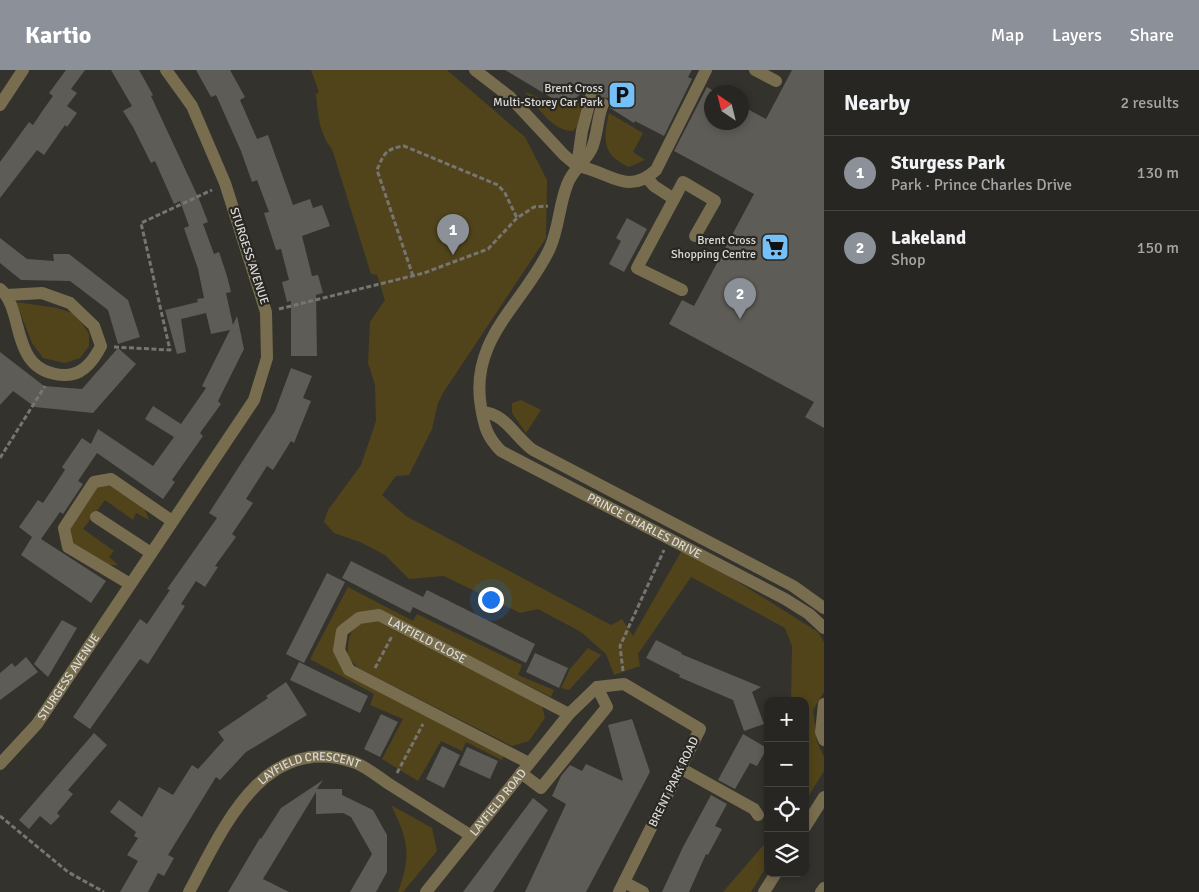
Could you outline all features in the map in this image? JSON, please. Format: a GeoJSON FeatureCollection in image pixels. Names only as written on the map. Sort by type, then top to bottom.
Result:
{"type":"FeatureCollection","features":[{"type":"Feature","properties":{"kind":"street"},"geometry":{"type":"LineString","coordinates":[[0,105],[23,70]]}},
{"type":"Feature","properties":{"kind":"street","name":"STURGESS AVENUE"},"geometry":{"type":"LineString","coordinates":[[0,764],[36,724],[254,400],[267,358],[266,312],[225,183],[192,106],[166,70]]}},
{"type":"Feature","properties":{"kind":"street"},"geometry":{"type":"LineString","coordinates":[[475,70],[510,97],[564,156],[577,166],[598,171],[618,181],[630,183],[647,178],[656,170],[706,70]]}},
{"type":"Feature","properties":{"kind":"street"},"geometry":{"type":"LineString","coordinates":[[755,70],[776,81]]}},
{"type":"Feature","properties":{"kind":"street"},"geometry":{"type":"LineString","coordinates":[[577,166],[582,131],[591,97]]}},
{"type":"Feature","properties":{"kind":"street"},"geometry":{"type":"LineString","coordinates":[[577,166],[591,150],[603,104]]}},
{"type":"Feature","properties":{"kind":"street","name":"PRINCE CHARLES DRIVE"},"geometry":{"type":"LineString","coordinates":[[577,166],[566,186],[555,236],[546,254],[486,350],[479,381],[482,412],[487,434],[501,451],[798,606],[824,628]]}},
{"type":"Feature","properties":{"kind":"street"},"geometry":{"type":"LineString","coordinates":[[647,178],[654,186],[674,199]]}},
{"type":"Feature","properties":{"kind":"street"},"geometry":{"type":"LineString","coordinates":[[682,290],[638,268],[683,182],[715,201],[695,236]]}},
{"type":"Feature","properties":{"kind":"street"},"geometry":{"type":"LineString","coordinates":[[4,292],[42,293],[70,303],[94,326],[101,346],[93,363],[70,376],[51,374],[29,358],[16,328],[4,292]]}},
{"type":"Feature","properties":{"kind":"street","name":"PRINCE CHARLES DRIVE"},"geometry":{"type":"LineString","coordinates":[[482,412],[496,414],[532,450],[786,583],[824,608]]}},
{"type":"Feature","properties":{"kind":"street"},"geometry":{"type":"LineString","coordinates":[[130,584],[68,547],[64,528],[94,482],[111,478],[172,522]]}},
{"type":"Feature","properties":{"kind":"street"},"geometry":{"type":"LineString","coordinates":[[96,517],[151,554]]}},
{"type":"Feature","properties":{"kind":"street","name":"LAYFIELD CLOSE"},"geometry":{"type":"LineString","coordinates":[[569,714],[379,615],[359,618],[342,631],[339,650],[349,670],[430,712],[525,768],[541,788],[607,707],[597,687]]}},
{"type":"Feature","properties":{"kind":"street"},"geometry":{"type":"LineString","coordinates":[[569,714],[597,687],[624,684]]}},
{"type":"Feature","properties":{"kind":"street","name":"BRENT PARK ROAD"},"geometry":{"type":"LineString","coordinates":[[622,887],[700,729],[624,684]]}},
{"type":"Feature","properties":{"kind":"street"},"geometry":{"type":"LineString","coordinates":[[824,704],[821,732],[824,740]]}},
{"type":"Feature","properties":{"kind":"street","name":"LAYFIELD ROAD"},"geometry":{"type":"LineString","coordinates":[[426,892],[569,714]]}},
{"type":"Feature","properties":{"kind":"street","name":"LAYFIELD CRESCENT"},"geometry":{"type":"LineString","coordinates":[[189,892],[233,812],[258,781],[298,760],[328,756],[355,763],[470,835]]}},
{"type":"Feature","properties":{"kind":"street"},"geometry":{"type":"LineString","coordinates":[[680,768],[754,809],[758,815]]}},
{"type":"Feature","properties":{"kind":"street"},"geometry":{"type":"LineString","coordinates":[[809,821],[824,797]]}},
{"type":"Feature","properties":{"kind":"street"},"geometry":{"type":"LineString","coordinates":[[764,892],[773,877]]}},
{"type":"Feature","properties":{"kind":"street"},"geometry":{"type":"LineString","coordinates":[[622,887],[643,892]]}},
{"type":"Feature","properties":{"kind":"street"},"geometry":{"type":"LineString","coordinates":[[822,892],[824,888]]}},
{"type":"Feature","properties":{"kind":"path"},"geometry":{"type":"LineString","coordinates":[[413,276],[377,170],[383,156],[391,148],[404,146],[498,185],[505,193],[517,218]]}},
{"type":"Feature","properties":{"kind":"path"},"geometry":{"type":"LineString","coordinates":[[101,346],[170,350],[141,223],[225,183]]}},
{"type":"Feature","properties":{"kind":"path"},"geometry":{"type":"LineString","coordinates":[[266,312],[413,276],[488,249],[517,218],[534,207],[562,208]]}},
{"type":"Feature","properties":{"kind":"path"},"geometry":{"type":"LineString","coordinates":[[0,458],[51,374]]}},
{"type":"Feature","properties":{"kind":"path"},"geometry":{"type":"LineString","coordinates":[[624,684],[620,646],[670,538]]}},
{"type":"Feature","properties":{"kind":"path"},"geometry":{"type":"LineString","coordinates":[[369,680],[398,625]]}},
{"type":"Feature","properties":{"kind":"path"},"geometry":{"type":"LineString","coordinates":[[391,785],[430,712]]}},
{"type":"Feature","properties":{"kind":"path"},"geometry":{"type":"LineString","coordinates":[[0,816],[68,872],[104,892]]}},
{"type":"Feature","properties":{"kind":"shaded area"},"geometry":{"type":"Polygon","coordinates":[[[311,70],[447,70],[525,137],[547,180],[546,238],[443,393],[438,403],[432,429],[409,475],[396,476],[382,495],[406,516],[611,625],[622,619],[633,636],[682,550],[708,563],[818,632],[824,642],[824,692],[813,710],[817,742],[824,757],[824,771],[809,795],[809,697],[791,697],[792,646],[785,628],[691,577],[638,654],[640,666],[614,675],[606,654],[581,632],[538,609],[520,613],[444,576],[409,579],[385,555],[360,542],[334,533],[324,522],[328,510],[361,465],[376,421],[375,385],[368,363],[370,322],[385,300],[377,275],[371,274],[332,149],[324,137],[316,94],[319,92],[311,70]]]}},
{"type":"Feature","properties":{"kind":"shaded area"},"geometry":{"type":"Polygon","coordinates":[[[525,92],[548,102],[561,104],[583,95],[586,96],[578,125],[573,131],[558,127],[546,117],[525,92]]]}},
{"type":"Feature","properties":{"kind":"shaded area"},"geometry":{"type":"Polygon","coordinates":[[[609,113],[643,133],[633,152],[645,160],[629,167],[620,162],[609,151],[606,131],[609,113]]]}},
{"type":"Feature","properties":{"kind":"shaded area"},"geometry":{"type":"Polygon","coordinates":[[[16,302],[57,308],[76,314],[89,334],[89,346],[80,358],[65,363],[43,358],[32,343],[16,302]]]}},
{"type":"Feature","properties":{"kind":"shaded area"},"geometry":{"type":"Polygon","coordinates":[[[521,400],[541,410],[526,433],[512,413],[512,403],[521,400]]]}},
{"type":"Feature","properties":{"kind":"shaded area"},"geometry":{"type":"Polygon","coordinates":[[[110,483],[143,505],[149,520],[136,513],[133,520],[105,500],[83,529],[114,551],[109,557],[118,565],[107,565],[73,543],[68,527],[97,486],[110,483]]]}},
{"type":"Feature","properties":{"kind":"shaded area"},"geometry":{"type":"Polygon","coordinates":[[[348,587],[413,621],[417,614],[522,665],[518,675],[554,690],[551,697],[379,610],[357,613],[337,627],[334,647],[346,671],[504,755],[502,760],[466,742],[462,751],[441,741],[418,781],[382,759],[403,719],[370,705],[374,694],[310,659],[348,587]]]}},
{"type":"Feature","properties":{"kind":"shaded area"},"geometry":{"type":"Polygon","coordinates":[[[378,620],[542,706],[545,718],[529,741],[512,746],[358,668],[348,657],[350,635],[357,626],[369,621],[378,620]]]}},
{"type":"Feature","properties":{"kind":"shaded area"},"geometry":{"type":"Polygon","coordinates":[[[588,648],[601,655],[569,690],[561,688],[570,669],[588,648]]]}},
{"type":"Feature","properties":{"kind":"shaded area"},"geometry":{"type":"Polygon","coordinates":[[[391,805],[432,828],[437,851],[403,892],[398,892],[405,868],[406,847],[401,828],[391,805]]]}},
{"type":"Feature","properties":{"kind":"shaded area"},"geometry":{"type":"Polygon","coordinates":[[[764,845],[764,871],[751,892],[723,892],[764,845]]]}},
{"type":"Feature","properties":{"kind":"building"},"geometry":{"type":"Polygon","coordinates":[[[66,70],[85,70],[71,89],[77,93],[67,106],[77,113],[67,127],[65,125],[44,155],[37,150],[0,198],[0,162],[29,122],[33,125],[53,96],[49,93],[66,70]]]}},
{"type":"Feature","properties":{"kind":"building"},"geometry":{"type":"Polygon","coordinates":[[[111,70],[139,70],[153,95],[151,96],[208,222],[203,224],[214,254],[219,252],[231,292],[226,293],[233,325],[237,316],[244,349],[218,401],[221,404],[200,433],[203,436],[172,480],[175,482],[163,499],[97,453],[78,481],[83,484],[63,514],[60,512],[41,539],[106,581],[91,603],[21,555],[32,537],[19,527],[38,500],[43,503],[65,470],[62,467],[82,438],[91,444],[98,429],[153,466],[174,437],[145,419],[153,406],[181,424],[206,388],[202,386],[230,330],[211,334],[206,313],[181,319],[186,352],[177,354],[165,310],[198,302],[197,299],[204,298],[198,269],[184,228],[189,226],[180,201],[174,204],[155,161],[151,163],[123,111],[132,106],[111,70]]]}},
{"type":"Feature","properties":{"kind":"building"},"geometry":{"type":"Polygon","coordinates":[[[196,70],[230,70],[245,97],[240,100],[257,139],[268,135],[293,205],[310,199],[313,208],[322,205],[330,226],[302,236],[312,276],[318,275],[323,293],[316,295],[317,356],[291,356],[291,301],[287,302],[282,282],[289,280],[281,249],[276,250],[264,213],[269,212],[257,180],[252,182],[241,151],[216,95],[211,97],[196,70]]]}},
{"type":"Feature","properties":{"kind":"building","name":"Brent Cross Multi-Storey Car Park"},"geometry":{"type":"Polygon","coordinates":[[[505,70],[692,70],[688,77],[692,79],[664,136],[635,121],[634,123],[610,108],[609,98],[599,97],[594,89],[582,92],[574,100],[562,104],[505,70]]]}},
{"type":"Feature","properties":{"kind":"building","name":"Brent Cross Shopping Centre"},"geometry":{"type":"Polygon","coordinates":[[[792,70],[824,70],[824,428],[805,417],[814,402],[669,324],[682,300],[694,306],[754,194],[674,151],[704,93],[704,130],[749,130],[749,110],[766,119],[792,70]]]}},
{"type":"Feature","properties":{"kind":"building"},"geometry":{"type":"Polygon","coordinates":[[[627,218],[647,229],[624,272],[609,264],[621,241],[616,238],[627,218]]]}},
{"type":"Feature","properties":{"kind":"building"},"geometry":{"type":"Polygon","coordinates":[[[0,238],[27,259],[54,261],[53,254],[69,254],[128,300],[140,337],[118,344],[108,310],[70,281],[21,280],[0,263],[0,238]]]}},
{"type":"Feature","properties":{"kind":"building"},"geometry":{"type":"Polygon","coordinates":[[[118,348],[136,364],[93,413],[35,407],[13,391],[0,405],[0,352],[44,386],[82,389],[118,348]]]}},
{"type":"Feature","properties":{"kind":"building"},"geometry":{"type":"Polygon","coordinates":[[[291,368],[312,376],[303,398],[311,401],[294,443],[291,441],[273,470],[267,466],[246,499],[253,503],[232,534],[236,537],[215,566],[218,567],[205,587],[196,581],[181,604],[185,606],[148,664],[140,659],[90,729],[73,717],[140,619],[147,624],[170,590],[167,589],[217,518],[209,513],[275,411],[291,368]]]}},
{"type":"Feature","properties":{"kind":"building"},"geometry":{"type":"Polygon","coordinates":[[[351,561],[423,597],[427,590],[535,644],[526,663],[413,607],[410,613],[342,578],[351,561]]]}},
{"type":"Feature","properties":{"kind":"building"},"geometry":{"type":"Polygon","coordinates":[[[327,573],[345,582],[304,663],[286,654],[327,573]]]}},
{"type":"Feature","properties":{"kind":"building"},"geometry":{"type":"Polygon","coordinates":[[[62,620],[77,628],[48,677],[34,664],[62,620]]]}},
{"type":"Feature","properties":{"kind":"building"},"geometry":{"type":"Polygon","coordinates":[[[656,640],[681,654],[761,687],[752,692],[764,724],[744,731],[733,700],[679,677],[680,675],[646,658],[656,640]]]}},
{"type":"Feature","properties":{"kind":"building"},"geometry":{"type":"Polygon","coordinates":[[[535,653],[568,668],[559,688],[526,672],[535,653]]]}},
{"type":"Feature","properties":{"kind":"building"},"geometry":{"type":"Polygon","coordinates":[[[26,657],[38,672],[0,700],[0,673],[12,663],[15,667],[26,657]]]}},
{"type":"Feature","properties":{"kind":"building"},"geometry":{"type":"Polygon","coordinates":[[[299,662],[368,696],[360,713],[290,680],[299,662]]]}},
{"type":"Feature","properties":{"kind":"building"},"geometry":{"type":"Polygon","coordinates":[[[286,682],[307,715],[246,752],[220,780],[216,777],[168,855],[174,858],[164,876],[158,873],[148,892],[120,892],[138,861],[127,855],[138,838],[134,836],[136,832],[110,812],[119,800],[142,817],[159,787],[173,795],[192,765],[198,769],[224,740],[218,732],[268,698],[266,696],[286,682]]]}},
{"type":"Feature","properties":{"kind":"building"},"geometry":{"type":"Polygon","coordinates":[[[381,714],[398,722],[380,757],[364,749],[381,714]]]}},
{"type":"Feature","properties":{"kind":"building"},"geometry":{"type":"Polygon","coordinates":[[[632,719],[650,772],[586,892],[525,892],[566,804],[552,796],[561,776],[570,765],[582,771],[586,764],[623,781],[608,725],[632,719]]]}},
{"type":"Feature","properties":{"kind":"building"},"geometry":{"type":"Polygon","coordinates":[[[94,733],[107,745],[68,790],[73,794],[57,813],[60,816],[51,825],[40,816],[29,829],[19,820],[94,733]]]}},
{"type":"Feature","properties":{"kind":"building"},"geometry":{"type":"Polygon","coordinates":[[[743,734],[764,746],[764,753],[757,766],[750,763],[735,789],[718,780],[743,734]]]}},
{"type":"Feature","properties":{"kind":"building"},"geometry":{"type":"Polygon","coordinates":[[[442,746],[460,755],[444,788],[426,779],[442,746]]]}},
{"type":"Feature","properties":{"kind":"building"},"geometry":{"type":"Polygon","coordinates":[[[467,747],[498,761],[490,779],[459,765],[467,747]]]}},
{"type":"Feature","properties":{"kind":"building"},"geometry":{"type":"Polygon","coordinates":[[[323,780],[317,789],[342,789],[342,795],[373,810],[387,835],[387,872],[376,892],[350,892],[372,854],[351,817],[343,813],[316,814],[316,792],[263,879],[289,892],[228,892],[260,838],[281,808],[323,780]]]}},
{"type":"Feature","properties":{"kind":"building"},"geometry":{"type":"Polygon","coordinates":[[[711,795],[727,804],[715,826],[722,829],[708,855],[706,854],[689,892],[662,892],[683,847],[711,795]]]}},
{"type":"Feature","properties":{"kind":"building"},"geometry":{"type":"Polygon","coordinates":[[[533,798],[548,810],[493,892],[463,892],[533,798]]]}},
{"type":"Feature","properties":{"kind":"place","name":"Brent Cross Multi-Storey Car Park"},"geometry":{"type":"Point","coordinates":[622,95]}},
{"type":"Feature","properties":{"kind":"place","name":"Brent Cross Shopping Centre"},"geometry":{"type":"Point","coordinates":[775,247]}},
{"type":"Feature","properties":{"kind":"place","name":"Sturgess Park"},"geometry":{"type":"Point","coordinates":[453,255]}},
{"type":"Feature","properties":{"kind":"place","name":"Lakeland"},"geometry":{"type":"Point","coordinates":[740,319]}}]}
